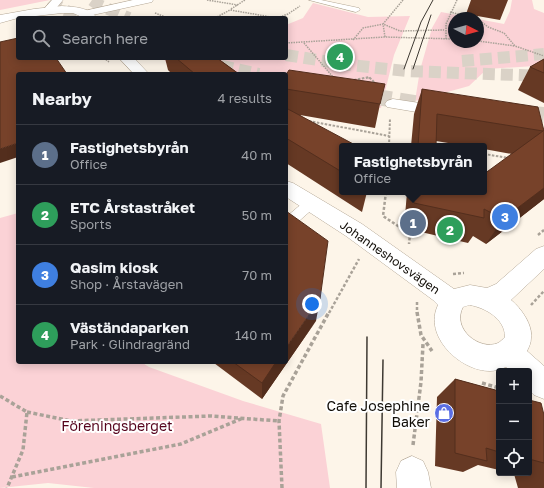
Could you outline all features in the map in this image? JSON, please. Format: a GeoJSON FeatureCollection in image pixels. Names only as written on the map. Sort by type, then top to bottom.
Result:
{"type":"FeatureCollection","features":[{"type":"Feature","properties":{"kind":"main road"},"geometry":{"type":"LineString","coordinates":[[50,9],[58,0]]}},
{"type":"Feature","properties":{"kind":"main road"},"geometry":{"type":"LineString","coordinates":[[0,19],[50,9],[72,8],[89,15],[148,0]]}},
{"type":"Feature","properties":{"kind":"main road"},"geometry":{"type":"LineString","coordinates":[[128,60],[140,72]]}},
{"type":"Feature","properties":{"kind":"main road"},"geometry":{"type":"LineString","coordinates":[[393,104],[462,114]]}},
{"type":"Feature","properties":{"kind":"main road","name":"Johanneshovsvägen"},"geometry":{"type":"LineString","coordinates":[[288,189],[364,237],[442,293],[451,303]]}},
{"type":"Feature","properties":{"kind":"main road"},"geometry":{"type":"LineString","coordinates":[[489,299],[505,291],[544,255]]}},
{"type":"Feature","properties":{"kind":"main road"},"geometry":{"type":"LineString","coordinates":[[470,295],[489,299],[506,311],[516,326],[518,335],[518,343],[510,353],[495,359],[483,357],[470,352],[458,344],[450,334],[445,323],[445,313],[451,303],[462,296],[470,295]]}},
{"type":"Feature","properties":{"kind":"main road"},"geometry":{"type":"LineString","coordinates":[[510,353],[544,385]]}},
{"type":"Feature","properties":{"kind":"lane"},"geometry":{"type":"LineString","coordinates":[[312,0],[356,10]]}},
{"type":"Feature","properties":{"kind":"lane"},"geometry":{"type":"LineString","coordinates":[[288,222],[310,204]]}},
{"type":"Feature","properties":{"kind":"path"},"geometry":{"type":"LineString","coordinates":[[207,0],[238,5]]}},
{"type":"Feature","properties":{"kind":"path"},"geometry":{"type":"LineString","coordinates":[[218,16],[245,0]]}},
{"type":"Feature","properties":{"kind":"path"},"geometry":{"type":"LineString","coordinates":[[385,37],[383,24],[403,0]]}},
{"type":"Feature","properties":{"kind":"path"},"geometry":{"type":"LineString","coordinates":[[450,12],[457,0]]}},
{"type":"Feature","properties":{"kind":"path"},"geometry":{"type":"LineString","coordinates":[[282,16],[304,3]]}},
{"type":"Feature","properties":{"kind":"path"},"geometry":{"type":"LineString","coordinates":[[230,10],[265,16]]}},
{"type":"Feature","properties":{"kind":"path"},"geometry":{"type":"LineString","coordinates":[[288,43],[385,37],[446,39],[444,30],[448,18]]}},
{"type":"Feature","properties":{"kind":"path"},"geometry":{"type":"LineString","coordinates":[[353,40],[363,28],[383,24],[400,31],[444,30]]}},
{"type":"Feature","properties":{"kind":"path"},"geometry":{"type":"LineString","coordinates":[[484,24],[488,27],[504,33],[515,46]]}},
{"type":"Feature","properties":{"kind":"path"},"geometry":{"type":"LineString","coordinates":[[398,37],[400,31]]}},
{"type":"Feature","properties":{"kind":"path"},"geometry":{"type":"LineString","coordinates":[[304,42],[333,78]]}},
{"type":"Feature","properties":{"kind":"path"},"geometry":{"type":"LineString","coordinates":[[484,42],[515,46],[544,56]]}},
{"type":"Feature","properties":{"kind":"path"},"geometry":{"type":"LineString","coordinates":[[354,81],[369,77],[393,104],[389,126],[389,143]]}},
{"type":"Feature","properties":{"kind":"path"},"geometry":{"type":"LineString","coordinates":[[307,120],[389,136]]}},
{"type":"Feature","properties":{"kind":"path"},"geometry":{"type":"LineString","coordinates":[[487,155],[513,159]]}},
{"type":"Feature","properties":{"kind":"path"},"geometry":{"type":"LineString","coordinates":[[386,195],[383,216],[410,234]]}},
{"type":"Feature","properties":{"kind":"path"},"geometry":{"type":"LineString","coordinates":[[282,488],[279,421],[283,396],[362,253]]}},
{"type":"Feature","properties":{"kind":"path"},"geometry":{"type":"LineString","coordinates":[[526,310],[544,291]]}},
{"type":"Feature","properties":{"kind":"path"},"geometry":{"type":"LineString","coordinates":[[413,480],[414,428],[421,382],[424,344]]}},
{"type":"Feature","properties":{"kind":"path"},"geometry":{"type":"LineString","coordinates":[[0,396],[27,412],[70,421],[211,416],[279,421]]}},
{"type":"Feature","properties":{"kind":"path"},"geometry":{"type":"LineString","coordinates":[[8,488],[23,450],[27,412]]}},
{"type":"Feature","properties":{"kind":"path"},"geometry":{"type":"LineString","coordinates":[[12,477],[181,444],[241,419]]}},
{"type":"Feature","properties":{"kind":"green space"},"geometry":{"type":"Polygon","coordinates":[[[0,0],[50,0],[0,10],[0,0]]]}},
{"type":"Feature","properties":{"kind":"green space"},"geometry":{"type":"Polygon","coordinates":[[[512,0],[532,0],[534,9],[544,13],[544,68],[535,66],[487,69],[469,86],[415,101],[420,70],[432,28],[441,12],[448,13],[448,48],[484,48],[484,20],[504,24],[510,11],[512,0]]]}},
{"type":"Feature","properties":{"kind":"green space"},"geometry":{"type":"Polygon","coordinates":[[[313,3],[368,17],[410,16],[394,55],[381,108],[288,93],[288,72],[190,72],[171,69],[164,60],[288,60],[288,24],[303,18],[313,3]]]}},
{"type":"Feature","properties":{"kind":"green space","name":"Föreningsberget"},"geometry":{"type":"Polygon","coordinates":[[[16,214],[16,364],[144,364],[243,401],[321,424],[330,488],[94,488],[48,483],[0,488],[0,218],[16,214]]]}},
{"type":"Feature","properties":{"kind":"building"},"geometry":{"type":"Polygon","coordinates":[[[16,38],[16,60],[57,60],[66,72],[16,72],[16,144],[0,149],[0,42],[16,38]]]}},
{"type":"Feature","properties":{"kind":"building"},"geometry":{"type":"Polygon","coordinates":[[[544,59],[544,73],[530,67],[544,59]]]}},
{"type":"Feature","properties":{"kind":"building"},"geometry":{"type":"Polygon","coordinates":[[[178,60],[220,60],[236,72],[193,72],[178,60]]]}},
{"type":"Feature","properties":{"kind":"building"},"geometry":{"type":"Polygon","coordinates":[[[289,70],[385,84],[380,104],[288,89],[289,70]]]}},
{"type":"Feature","properties":{"kind":"building"},"geometry":{"type":"Polygon","coordinates":[[[422,89],[538,107],[544,131],[544,188],[503,219],[484,209],[484,218],[414,203],[414,195],[487,195],[487,172],[543,131],[437,114],[436,143],[418,143],[422,89]]]}},
{"type":"Feature","properties":{"kind":"building"},"geometry":{"type":"Polygon","coordinates":[[[288,109],[351,143],[339,143],[339,170],[288,139],[288,109]]]}},
{"type":"Feature","properties":{"kind":"building"},"geometry":{"type":"Polygon","coordinates":[[[288,212],[328,241],[320,299],[288,345],[288,212]]]}},
{"type":"Feature","properties":{"kind":"building"},"geometry":{"type":"Polygon","coordinates":[[[236,364],[275,364],[262,383],[236,364]]]}},
{"type":"Feature","properties":{"kind":"building"},"geometry":{"type":"Polygon","coordinates":[[[455,379],[496,390],[496,451],[486,448],[487,461],[455,453],[455,379]]]}},
{"type":"Feature","properties":{"kind":"building"},"geometry":{"type":"Polygon","coordinates":[[[532,401],[541,403],[544,415],[544,463],[532,460],[532,401]]]}},
{"type":"Feature","properties":{"kind":"tunnel"},"geometry":{"type":"LineString","coordinates":[[51,0],[56,5],[76,16]]}},
{"type":"Feature","properties":{"kind":"tunnel"},"geometry":{"type":"LineString","coordinates":[[92,0],[99,5],[124,16]]}},
{"type":"Feature","properties":{"kind":"tunnel"},"geometry":{"type":"LineString","coordinates":[[462,61],[544,54]]}},
{"type":"Feature","properties":{"kind":"tunnel"},"geometry":{"type":"LineString","coordinates":[[288,55],[350,65],[406,71],[544,76]]}},
{"type":"Feature","properties":{"kind":"tunnel"},"geometry":{"type":"LineString","coordinates":[[195,60],[250,72]]}},
{"type":"Feature","properties":{"kind":"tunnel"},"geometry":{"type":"LineString","coordinates":[[352,93],[421,104]]}},
{"type":"Feature","properties":{"kind":"tunnel"},"geometry":{"type":"LineString","coordinates":[[511,112],[544,115]]}},
{"type":"Feature","properties":{"kind":"tram line"},"geometry":{"type":"LineString","coordinates":[[404,69],[421,22],[433,0]]}},
{"type":"Feature","properties":{"kind":"tram line"},"geometry":{"type":"LineString","coordinates":[[413,69],[431,15]]}},
{"type":"Feature","properties":{"kind":"tram line"},"geometry":{"type":"LineString","coordinates":[[366,488],[367,337]]}},
{"type":"Feature","properties":{"kind":"tram line"},"geometry":{"type":"LineString","coordinates":[[381,488],[383,360]]}},
{"type":"Feature","properties":{"kind":"place","name":"Väständaparken"},"geometry":{"type":"Point","coordinates":[340,57]}},
{"type":"Feature","properties":{"kind":"place","name":"Qasim kiosk"},"geometry":{"type":"Point","coordinates":[505,217]}},
{"type":"Feature","properties":{"kind":"place","name":"Fastighetsbyrån"},"geometry":{"type":"Point","coordinates":[413,223]}},
{"type":"Feature","properties":{"kind":"place","name":"ETC Årstastråket"},"geometry":{"type":"Point","coordinates":[450,230]}},
{"type":"Feature","properties":{"kind":"place","name":"Cafe Josephine Baker"},"geometry":{"type":"Point","coordinates":[444,413]}}]}
